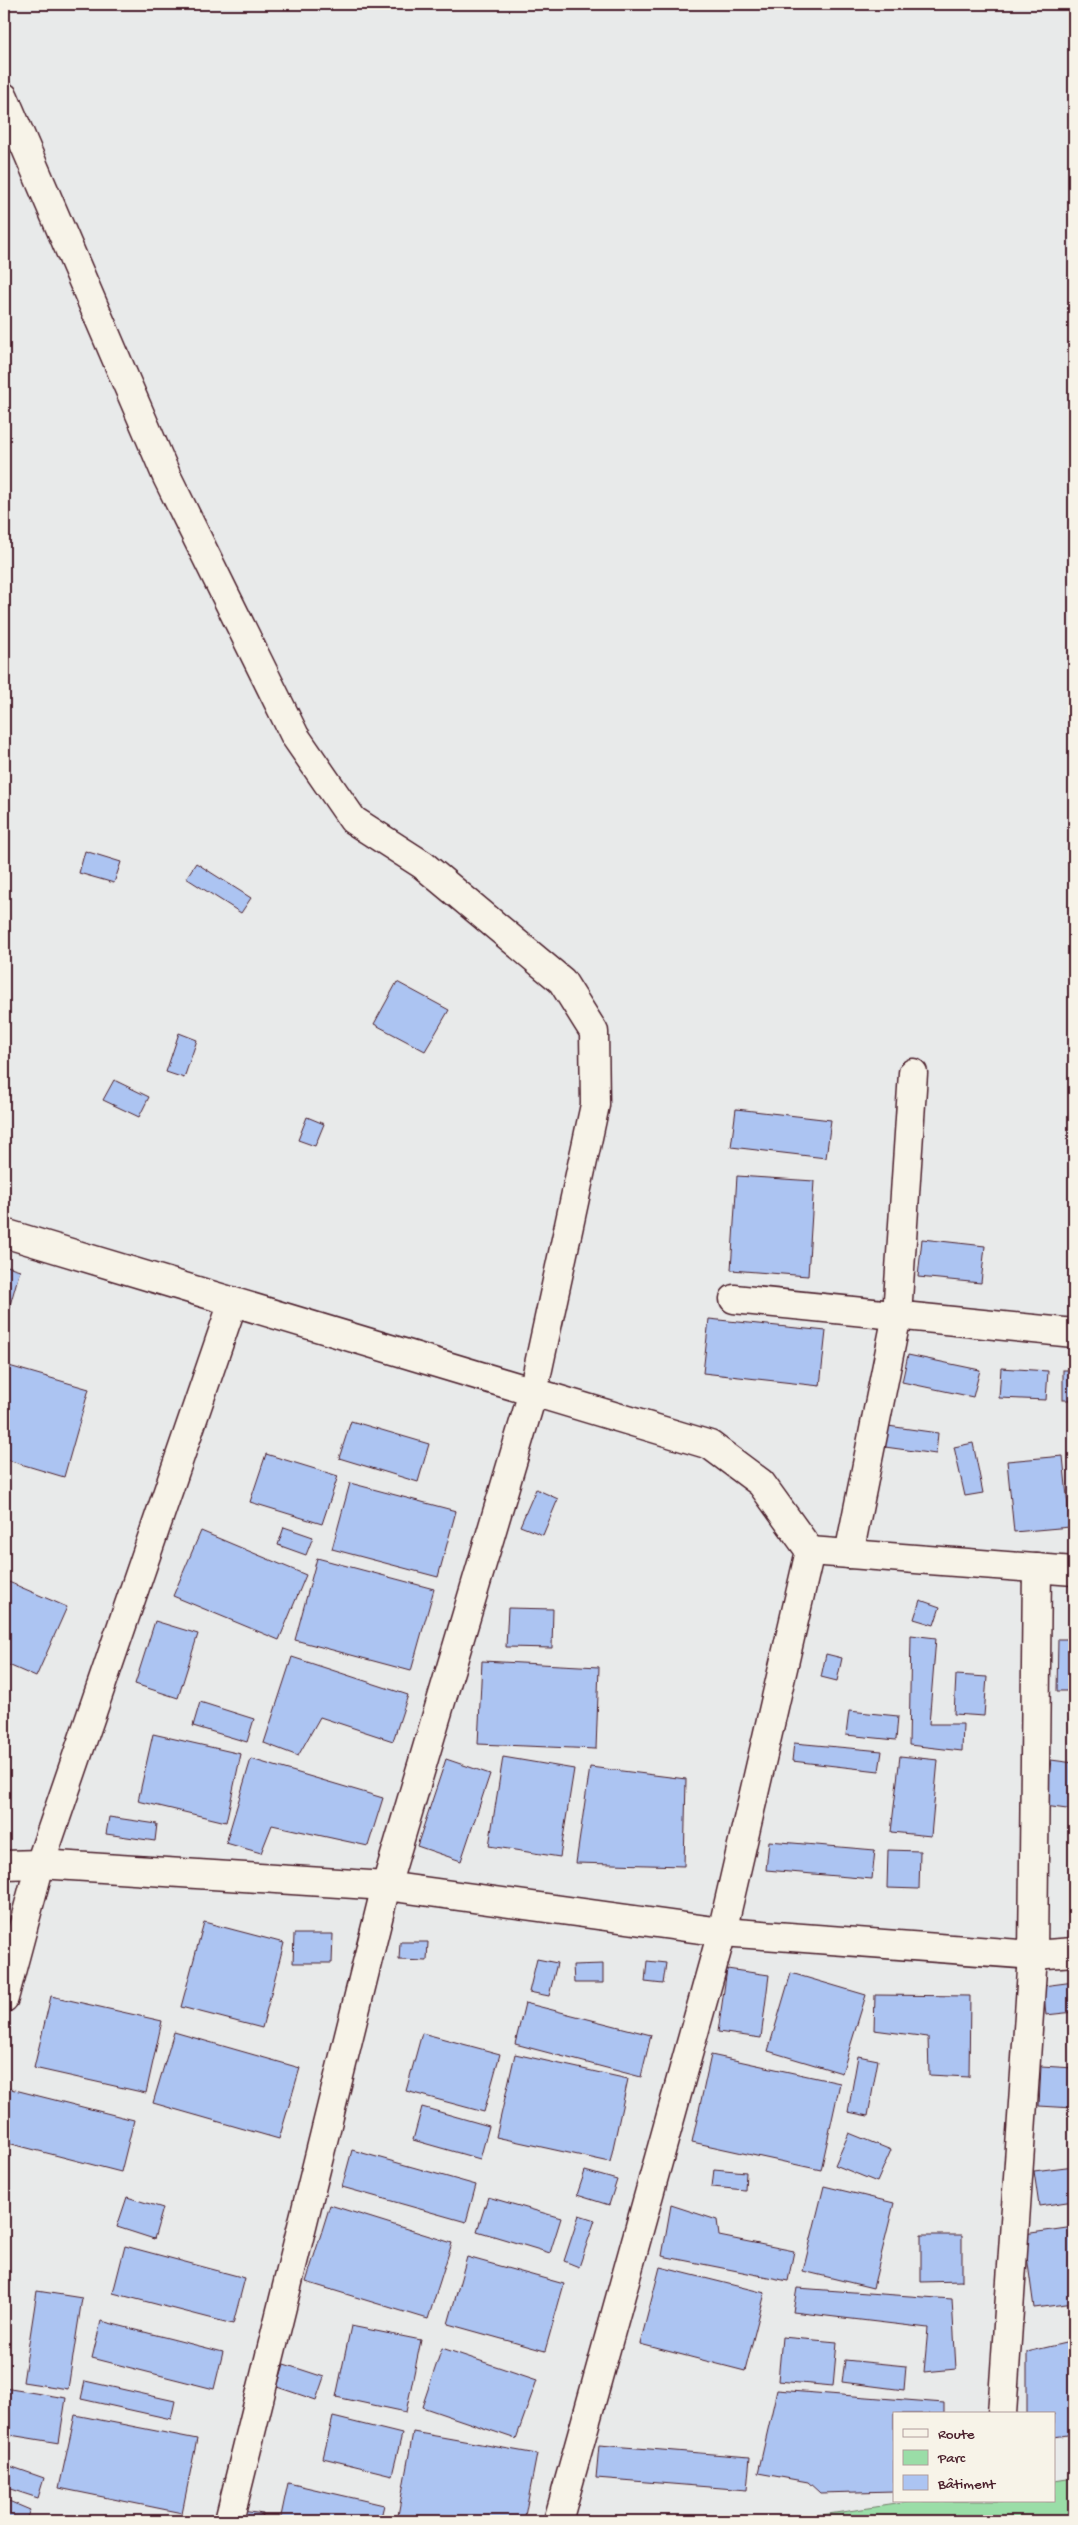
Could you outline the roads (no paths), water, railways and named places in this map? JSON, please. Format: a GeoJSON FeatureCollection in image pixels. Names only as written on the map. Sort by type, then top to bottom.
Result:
{"type":"FeatureCollection","features":[{"type":"Feature","properties":{"kind":"street"},"geometry":{"type":"LineString","coordinates":[[4,97],[167,477],[295,736],[353,820],[423,865],[562,981],[594,1032],[595,1105],[533,1392],[386,1886],[229,2521]]}},
{"type":"Feature","properties":{"kind":"street"},"geometry":{"type":"LineString","coordinates":[[849,1554],[897,1315],[913,1073]]}},
{"type":"Feature","properties":{"kind":"street"},"geometry":{"type":"LineString","coordinates":[[4,1233],[710,1445],[761,1483],[810,1551],[722,1932],[558,2521]]}},
{"type":"Feature","properties":{"kind":"street"},"geometry":{"type":"LineString","coordinates":[[734,1299],[1074,1333]]}},
{"type":"Feature","properties":{"kind":"street"},"geometry":{"type":"LineString","coordinates":[[4,1998],[40,1864],[233,1302]]}},
{"type":"Feature","properties":{"kind":"street"},"geometry":{"type":"LineString","coordinates":[[810,1551],[1074,1571]]}},
{"type":"Feature","properties":{"kind":"street"},"geometry":{"type":"LineString","coordinates":[[1002,2412],[1033,1955],[1037,1568]]}},
{"type":"Feature","properties":{"kind":"street"},"geometry":{"type":"LineString","coordinates":[[4,1865],[40,1864],[386,1886],[722,1932],[1033,1955],[1074,1952]]}}]}
